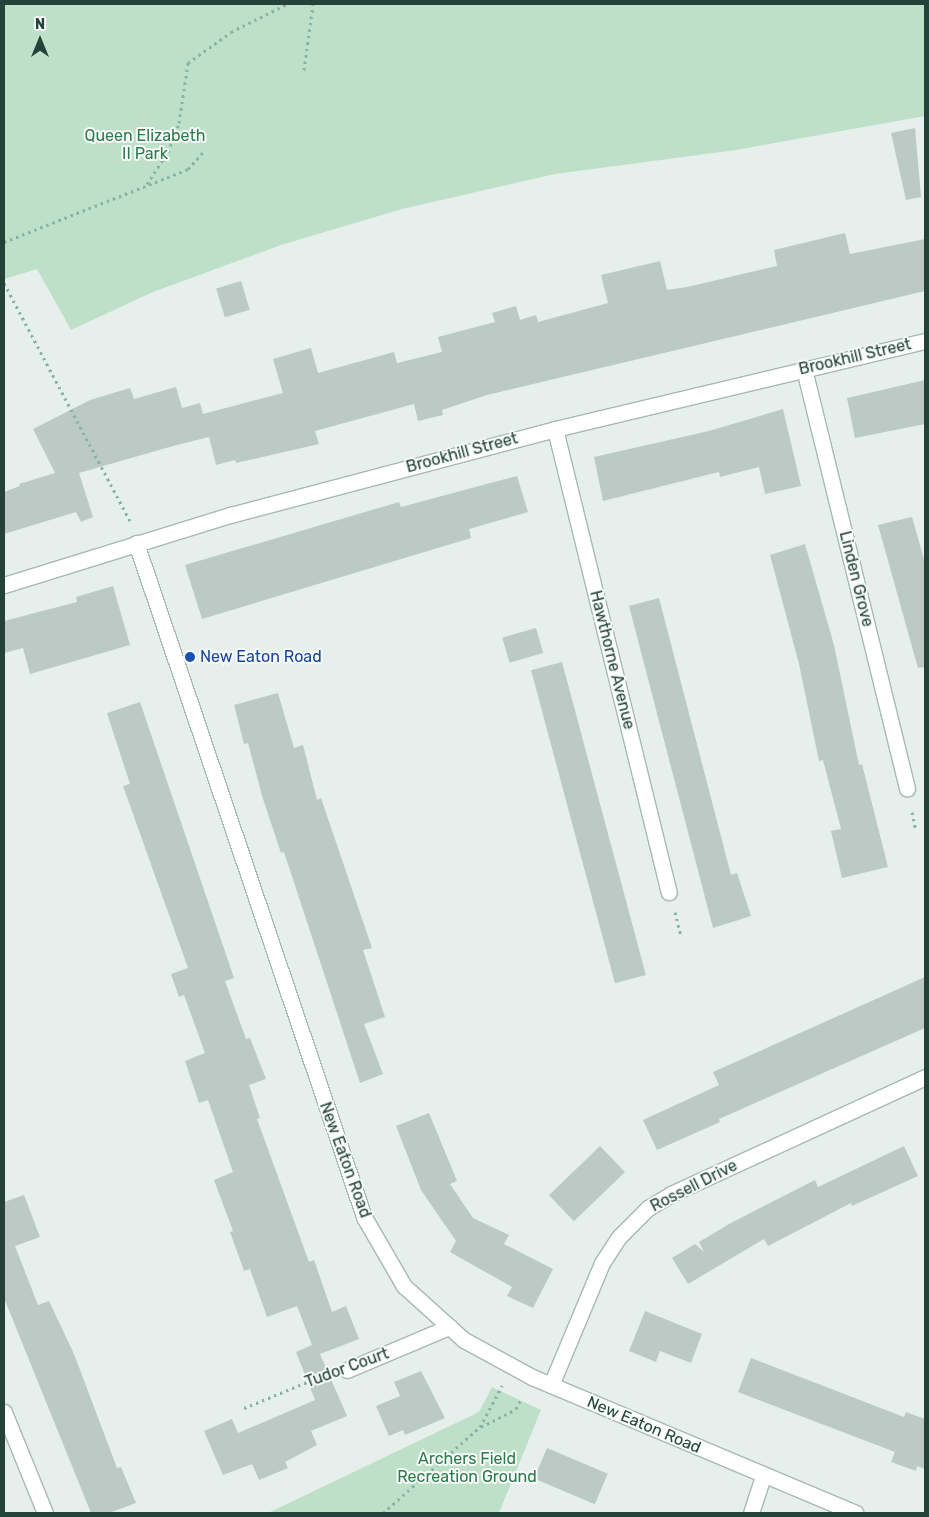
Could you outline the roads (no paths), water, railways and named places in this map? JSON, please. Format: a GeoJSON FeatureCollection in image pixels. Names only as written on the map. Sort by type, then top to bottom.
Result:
{"type":"FeatureCollection","features":[{"type":"Feature","properties":{"kind":"street","name":"Brookhill Street"},"geometry":{"type":"LineString","coordinates":[[4,585],[136,544],[555,428],[925,341]]}},
{"type":"Feature","properties":{"kind":"street","name":"Linden Grove"},"geometry":{"type":"LineString","coordinates":[[804,369],[907,789]]}},
{"type":"Feature","properties":{"kind":"street","name":"Hawthorne Avenue"},"geometry":{"type":"LineString","coordinates":[[555,428],[670,892]]}},
{"type":"Feature","properties":{"kind":"street","name":"New Eaton Road"},"geometry":{"type":"LineString","coordinates":[[136,544],[364,1217],[404,1286],[464,1340],[512,1367],[763,1476],[856,1513]]}},
{"type":"Feature","properties":{"kind":"street","name":"Rossell Drive"},"geometry":{"type":"LineString","coordinates":[[550,1384],[602,1263],[619,1237],[648,1208],[671,1194],[925,1077]]}},
{"type":"Feature","properties":{"kind":"street","name":"Tudor Court"},"geometry":{"type":"LineString","coordinates":[[347,1370],[449,1327]]}},
{"type":"Feature","properties":{"kind":"street"},"geometry":{"type":"LineString","coordinates":[[4,1412],[44,1513]]}},
{"type":"Feature","properties":{"kind":"street"},"geometry":{"type":"LineString","coordinates":[[751,1513],[763,1476]]}},
{"type":"Feature","properties":{"kind":"place","name":"New Eaton Road"},"geometry":{"type":"Point","coordinates":[190,657]}},
{"type":"Feature","properties":{"kind":"park label","name":"Queen Elizabeth II Park"},"geometry":{"type":"Point","coordinates":[145,145]}},
{"type":"Feature","properties":{"kind":"park label","name":"Archers Field Recreation Ground"},"geometry":{"type":"Point","coordinates":[467,1468]}}]}
